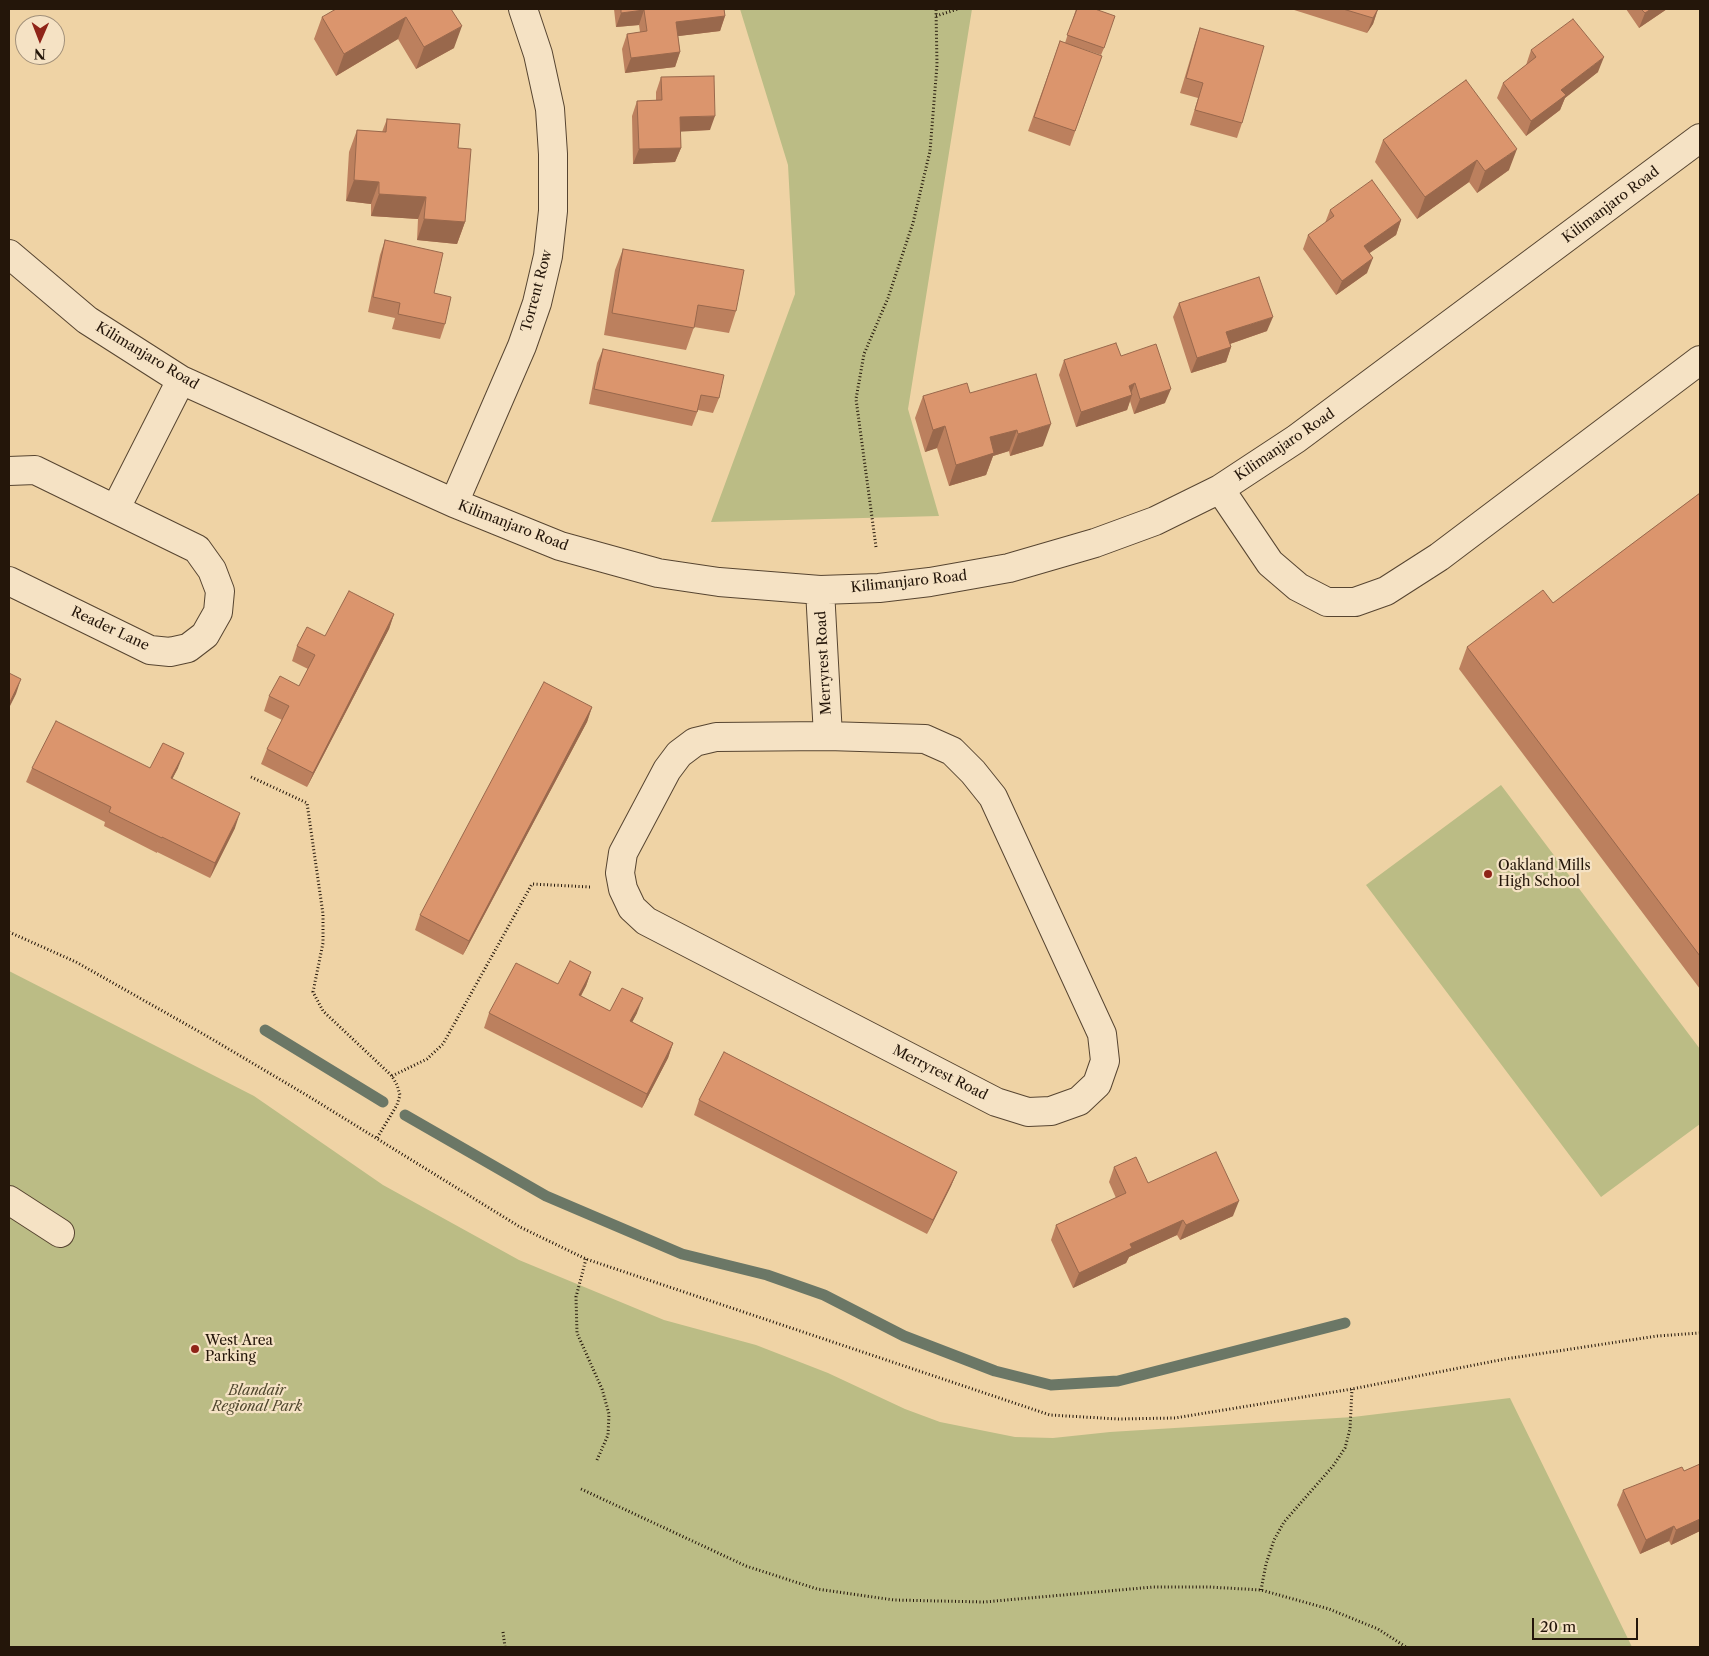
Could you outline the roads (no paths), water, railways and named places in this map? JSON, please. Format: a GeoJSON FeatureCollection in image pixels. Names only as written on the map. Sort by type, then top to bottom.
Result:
{"type":"FeatureCollection","features":[{"type":"Feature","properties":{"kind":"street","name":"Torrent Row"},"geometry":{"type":"LineString","coordinates":[[454,502],[522,346],[537,303],[548,256],[552,211],[553,163],[550,109],[538,54],[523,9]]}},
{"type":"Feature","properties":{"kind":"street","name":"Kilimanjaro Road"},"geometry":{"type":"LineString","coordinates":[[9,254],[87,320],[181,380],[454,502],[560,546],[658,573],[719,582],[820,590],[879,588],[922,583],[1009,568],[1095,543],[1154,521],[1220,489],[1296,439],[1700,138]]}},
{"type":"Feature","properties":{"kind":"street"},"geometry":{"type":"LineString","coordinates":[[1220,489],[1270,563],[1298,587],[1327,602],[1355,602],[1386,591],[1439,557],[1700,360]]}},
{"type":"Feature","properties":{"kind":"street"},"geometry":{"type":"LineString","coordinates":[[116,508],[181,380]]}},
{"type":"Feature","properties":{"kind":"street","name":"Reader Lane"},"geometry":{"type":"LineString","coordinates":[[9,471],[35,470],[197,549],[212,570],[220,591],[218,612],[205,635],[188,648],[170,652],[150,650],[9,581]]}},
{"type":"Feature","properties":{"kind":"street","name":"Merryrest Road"},"geometry":{"type":"LineString","coordinates":[[820,590],[828,736]]}},
{"type":"Feature","properties":{"kind":"street","name":"Merryrest Road"},"geometry":{"type":"LineString","coordinates":[[828,736],[925,739],[952,751],[973,772],[993,797],[1102,1034],[1105,1061],[1096,1084],[1079,1101],[1051,1111],[1028,1112],[996,1102],[646,921],[632,908],[623,889],[620,872],[624,853],[667,770],[679,754],[695,742],[716,737],[828,736]]}},
{"type":"Feature","properties":{"kind":"street"},"geometry":{"type":"LineString","coordinates":[[9,1200],[60,1233]]}},
{"type":"Feature","properties":{"kind":"waterway"},"geometry":{"type":"LineString","coordinates":[[265,1030],[383,1102]]}},
{"type":"Feature","properties":{"kind":"waterway"},"geometry":{"type":"LineString","coordinates":[[405,1115],[546,1196],[682,1254],[767,1275],[824,1295],[904,1336],[995,1371],[1051,1385],[1118,1381],[1345,1323]]}},
{"type":"Feature","properties":{"kind":"place","name":"Oakland Mills High School"},"geometry":{"type":"Point","coordinates":[1488,874]}},
{"type":"Feature","properties":{"kind":"place","name":"West Area Parking"},"geometry":{"type":"Point","coordinates":[195,1349]}},
{"type":"Feature","properties":{"kind":"park label","name":"Blandair Regional Park"},"geometry":{"type":"Point","coordinates":[257,1399]}}]}
